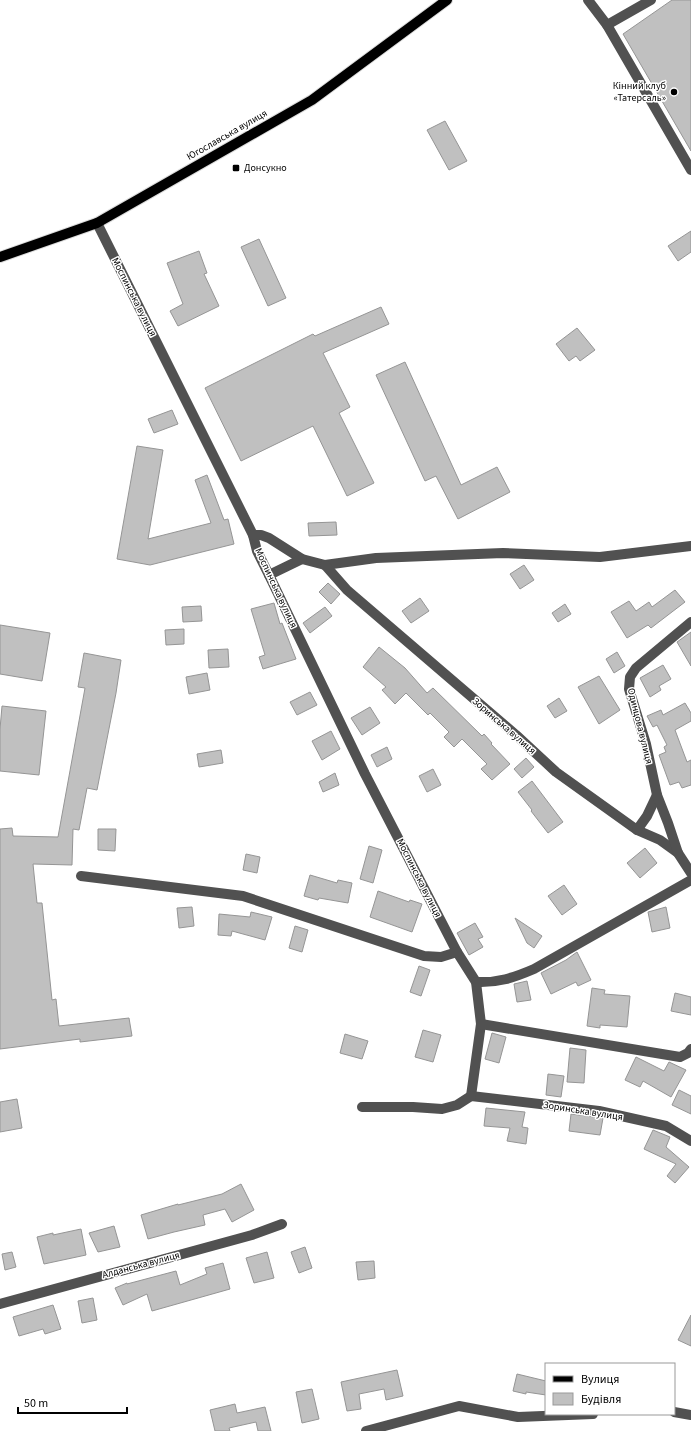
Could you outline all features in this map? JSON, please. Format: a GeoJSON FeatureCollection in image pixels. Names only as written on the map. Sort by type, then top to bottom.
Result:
{"type":"FeatureCollection","features":[{"type":"Feature","properties":{"kind":"main road","name":"Югославська вулиця"},"geometry":{"type":"LineString","coordinates":[[0,257],[97,223],[312,100],[447,0]]}},
{"type":"Feature","properties":{"kind":"street"},"geometry":{"type":"LineString","coordinates":[[588,0],[607,25],[691,170]]}},
{"type":"Feature","properties":{"kind":"street"},"geometry":{"type":"LineString","coordinates":[[607,25],[651,0]]}},
{"type":"Feature","properties":{"kind":"street","name":"Моспинська вулиця"},"geometry":{"type":"LineString","coordinates":[[97,223],[253,535],[257,551],[365,774],[457,952],[476,982],[480,1024],[471,1096]]}},
{"type":"Feature","properties":{"kind":"street"},"geometry":{"type":"LineString","coordinates":[[253,535],[261,535],[269,538],[302,559],[325,565],[376,558],[503,553],[600,557],[691,546]]}},
{"type":"Feature","properties":{"kind":"street"},"geometry":{"type":"LineString","coordinates":[[269,575],[302,559]]}},
{"type":"Feature","properties":{"kind":"street","name":"Зоринська вулиця"},"geometry":{"type":"LineString","coordinates":[[325,565],[347,590],[516,735],[556,772],[637,830],[660,840],[678,853],[691,873]]}},
{"type":"Feature","properties":{"kind":"street","name":"Одинцова вулиця"},"geometry":{"type":"LineString","coordinates":[[678,853],[657,795],[646,744],[629,689],[630,677],[636,668],[691,622]]}},
{"type":"Feature","properties":{"kind":"street"},"geometry":{"type":"LineString","coordinates":[[637,830],[647,816],[657,795]]}},
{"type":"Feature","properties":{"kind":"street"},"geometry":{"type":"LineString","coordinates":[[81,876],[242,896],[424,956],[441,957],[457,952]]}},
{"type":"Feature","properties":{"kind":"street"},"geometry":{"type":"LineString","coordinates":[[476,982],[491,982],[511,978],[534,969],[691,880]]}},
{"type":"Feature","properties":{"kind":"street"},"geometry":{"type":"LineString","coordinates":[[480,1024],[680,1056],[688,1053],[691,1049]]}},
{"type":"Feature","properties":{"kind":"street"},"geometry":{"type":"LineString","coordinates":[[362,1108],[442,1109],[457,1105],[471,1096]]}},
{"type":"Feature","properties":{"kind":"street","name":"Зоринська вулиця"},"geometry":{"type":"LineString","coordinates":[[471,1096],[599,1111],[666,1126],[691,1141]]}},
{"type":"Feature","properties":{"kind":"street","name":"Алданська вулиця"},"geometry":{"type":"LineString","coordinates":[[0,1304],[252,1235],[282,1224]]}},
{"type":"Feature","properties":{"kind":"street"},"geometry":{"type":"LineString","coordinates":[[366,1431],[459,1406],[518,1417],[568,1415]]}},
{"type":"Feature","properties":{"kind":"street"},"geometry":{"type":"LineString","coordinates":[[675,1412],[691,1415]]}},
{"type":"Feature","properties":{"kind":"building","name":"Кінний клуб «Татерсаль»"},"geometry":{"type":"Polygon","coordinates":[[[672,0],[691,0],[691,151],[623,34],[672,0]]]}},
{"type":"Feature","properties":{"kind":"building"},"geometry":{"type":"Polygon","coordinates":[[[445,121],[467,161],[449,170],[427,130],[445,121]]]}},
{"type":"Feature","properties":{"kind":"building"},"geometry":{"type":"Polygon","coordinates":[[[691,231],[691,252],[678,261],[668,246],[691,231]]]}},
{"type":"Feature","properties":{"kind":"building"},"geometry":{"type":"Polygon","coordinates":[[[259,239],[286,298],[268,306],[241,247],[259,239]]]}},
{"type":"Feature","properties":{"kind":"building"},"geometry":{"type":"Polygon","coordinates":[[[199,251],[207,273],[204,274],[219,306],[178,326],[170,311],[183,304],[167,263],[199,251]]]}},
{"type":"Feature","properties":{"kind":"building"},"geometry":{"type":"Polygon","coordinates":[[[381,307],[389,324],[323,353],[350,407],[339,413],[374,483],[347,496],[313,426],[241,461],[205,388],[313,334],[315,336],[381,307]]]}},
{"type":"Feature","properties":{"kind":"building"},"geometry":{"type":"Polygon","coordinates":[[[577,328],[595,350],[580,361],[576,356],[569,361],[556,344],[577,328]]]}},
{"type":"Feature","properties":{"kind":"building"},"geometry":{"type":"Polygon","coordinates":[[[405,362],[461,485],[497,467],[510,492],[458,519],[436,476],[425,481],[376,375],[405,362]]]}},
{"type":"Feature","properties":{"kind":"building"},"geometry":{"type":"Polygon","coordinates":[[[172,410],[178,424],[154,433],[148,419],[172,410]]]}},
{"type":"Feature","properties":{"kind":"building"},"geometry":{"type":"Polygon","coordinates":[[[137,446],[163,450],[148,539],[211,523],[195,480],[207,475],[224,520],[228,519],[234,544],[150,565],[117,559],[137,446]]]}},
{"type":"Feature","properties":{"kind":"building"},"geometry":{"type":"Polygon","coordinates":[[[336,522],[337,535],[309,536],[308,523],[336,522]]]}},
{"type":"Feature","properties":{"kind":"building"},"geometry":{"type":"Polygon","coordinates":[[[524,565],[534,580],[520,589],[510,574],[524,565]]]}},
{"type":"Feature","properties":{"kind":"building"},"geometry":{"type":"Polygon","coordinates":[[[328,583],[340,594],[331,604],[319,592],[328,583]]]}},
{"type":"Feature","properties":{"kind":"building"},"geometry":{"type":"Polygon","coordinates":[[[675,590],[685,602],[651,628],[648,625],[627,638],[611,612],[629,601],[636,611],[649,602],[652,607],[675,590]]]}},
{"type":"Feature","properties":{"kind":"building"},"geometry":{"type":"Polygon","coordinates":[[[420,598],[429,611],[411,623],[402,611],[420,598]]]}},
{"type":"Feature","properties":{"kind":"building"},"geometry":{"type":"Polygon","coordinates":[[[274,603],[280,624],[282,623],[296,659],[263,669],[259,657],[265,655],[251,609],[274,603]]]}},
{"type":"Feature","properties":{"kind":"building"},"geometry":{"type":"Polygon","coordinates":[[[565,604],[571,614],[558,622],[552,613],[565,604]]]}},
{"type":"Feature","properties":{"kind":"building"},"geometry":{"type":"Polygon","coordinates":[[[201,606],[202,621],[183,622],[182,607],[201,606]]]}},
{"type":"Feature","properties":{"kind":"building"},"geometry":{"type":"Polygon","coordinates":[[[325,607],[332,616],[310,633],[303,623],[325,607]]]}},
{"type":"Feature","properties":{"kind":"building"},"geometry":{"type":"Polygon","coordinates":[[[0,625],[50,633],[42,681],[0,674],[0,625]]]}},
{"type":"Feature","properties":{"kind":"building"},"geometry":{"type":"Polygon","coordinates":[[[184,629],[184,644],[166,645],[165,630],[184,629]]]}},
{"type":"Feature","properties":{"kind":"building"},"geometry":{"type":"Polygon","coordinates":[[[691,632],[691,666],[677,642],[691,632]]]}},
{"type":"Feature","properties":{"kind":"building"},"geometry":{"type":"Polygon","coordinates":[[[379,647],[405,668],[427,693],[433,688],[482,736],[484,734],[492,743],[491,744],[510,764],[492,780],[481,769],[487,764],[462,739],[454,747],[444,737],[449,732],[430,713],[428,715],[406,693],[395,704],[382,690],[386,687],[363,667],[379,647]]]}},
{"type":"Feature","properties":{"kind":"building"},"geometry":{"type":"Polygon","coordinates":[[[228,649],[229,667],[209,668],[208,650],[228,649]]]}},
{"type":"Feature","properties":{"kind":"building"},"geometry":{"type":"Polygon","coordinates":[[[617,652],[625,666],[614,673],[606,659],[617,652]]]}},
{"type":"Feature","properties":{"kind":"building"},"geometry":{"type":"Polygon","coordinates":[[[84,653],[121,660],[116,693],[97,790],[87,788],[79,830],[73,829],[72,865],[33,864],[37,903],[42,903],[52,1000],[56,999],[59,1026],[129,1018],[132,1036],[80,1042],[80,1039],[0,1049],[0,829],[12,828],[13,836],[58,837],[85,688],[78,687],[84,653]]]}},
{"type":"Feature","properties":{"kind":"building"},"geometry":{"type":"Polygon","coordinates":[[[663,665],[671,679],[659,686],[661,690],[650,697],[640,678],[663,665]]]}},
{"type":"Feature","properties":{"kind":"building"},"geometry":{"type":"Polygon","coordinates":[[[207,673],[210,690],[189,694],[186,677],[207,673]]]}},
{"type":"Feature","properties":{"kind":"building"},"geometry":{"type":"Polygon","coordinates":[[[599,676],[620,710],[599,724],[578,687],[599,676]]]}},
{"type":"Feature","properties":{"kind":"building"},"geometry":{"type":"Polygon","coordinates":[[[310,692],[317,705],[297,715],[290,702],[310,692]]]}},
{"type":"Feature","properties":{"kind":"building"},"geometry":{"type":"Polygon","coordinates":[[[559,698],[567,711],[555,718],[547,706],[559,698]]]}},
{"type":"Feature","properties":{"kind":"building"},"geometry":{"type":"Polygon","coordinates":[[[685,703],[691,713],[691,721],[675,730],[687,762],[691,760],[691,785],[682,788],[679,782],[670,785],[659,755],[666,752],[664,747],[667,745],[657,725],[653,727],[647,716],[661,710],[663,715],[685,703]]]}},
{"type":"Feature","properties":{"kind":"building"},"geometry":{"type":"Polygon","coordinates":[[[2,706],[46,711],[39,775],[0,771],[0,729],[2,706]]]}},
{"type":"Feature","properties":{"kind":"building"},"geometry":{"type":"Polygon","coordinates":[[[370,707],[380,723],[362,735],[351,718],[370,707]]]}},
{"type":"Feature","properties":{"kind":"building"},"geometry":{"type":"Polygon","coordinates":[[[331,731],[340,749],[322,760],[312,741],[331,731]]]}},
{"type":"Feature","properties":{"kind":"building"},"geometry":{"type":"Polygon","coordinates":[[[387,747],[392,759],[377,767],[371,755],[387,747]]]}},
{"type":"Feature","properties":{"kind":"building"},"geometry":{"type":"Polygon","coordinates":[[[221,750],[223,763],[199,767],[197,754],[221,750]]]}},
{"type":"Feature","properties":{"kind":"building"},"geometry":{"type":"Polygon","coordinates":[[[526,758],[534,767],[522,778],[514,769],[526,758]]]}},
{"type":"Feature","properties":{"kind":"building"},"geometry":{"type":"Polygon","coordinates":[[[433,769],[441,785],[427,792],[419,776],[433,769]]]}},
{"type":"Feature","properties":{"kind":"building"},"geometry":{"type":"Polygon","coordinates":[[[335,773],[339,785],[323,792],[319,782],[335,773]]]}},
{"type":"Feature","properties":{"kind":"building"},"geometry":{"type":"Polygon","coordinates":[[[532,781],[563,822],[548,833],[518,792],[532,781]]]}},
{"type":"Feature","properties":{"kind":"building"},"geometry":{"type":"Polygon","coordinates":[[[98,829],[116,829],[115,851],[98,850],[98,829]]]}},
{"type":"Feature","properties":{"kind":"building"},"geometry":{"type":"Polygon","coordinates":[[[369,846],[382,850],[373,883],[360,879],[369,846]]]}},
{"type":"Feature","properties":{"kind":"building"},"geometry":{"type":"Polygon","coordinates":[[[645,848],[657,863],[640,878],[627,863],[645,848]]]}},
{"type":"Feature","properties":{"kind":"building"},"geometry":{"type":"Polygon","coordinates":[[[246,854],[260,857],[257,873],[243,870],[246,854]]]}},
{"type":"Feature","properties":{"kind":"building"},"geometry":{"type":"Polygon","coordinates":[[[310,875],[337,883],[338,880],[352,883],[348,903],[319,898],[318,900],[304,896],[310,875]]]}},
{"type":"Feature","properties":{"kind":"building"},"geometry":{"type":"Polygon","coordinates":[[[564,885],[577,904],[562,915],[548,896],[564,885]]]}},
{"type":"Feature","properties":{"kind":"building"},"geometry":{"type":"Polygon","coordinates":[[[378,891],[409,902],[410,900],[422,904],[412,932],[370,917],[378,891]]]}},
{"type":"Feature","properties":{"kind":"building"},"geometry":{"type":"Polygon","coordinates":[[[192,907],[194,926],[179,928],[177,908],[192,907]]]}},
{"type":"Feature","properties":{"kind":"building"},"geometry":{"type":"Polygon","coordinates":[[[666,907],[670,928],[652,932],[648,912],[666,907]]]}},
{"type":"Feature","properties":{"kind":"building"},"geometry":{"type":"Polygon","coordinates":[[[251,912],[272,917],[265,940],[232,931],[231,936],[218,935],[219,914],[250,917],[251,912]]]}},
{"type":"Feature","properties":{"kind":"building"},"geometry":{"type":"Polygon","coordinates":[[[515,918],[542,936],[534,948],[527,943],[515,918]]]}},
{"type":"Feature","properties":{"kind":"building"},"geometry":{"type":"Polygon","coordinates":[[[475,923],[483,937],[478,939],[483,947],[469,955],[457,933],[475,923]]]}},
{"type":"Feature","properties":{"kind":"building"},"geometry":{"type":"Polygon","coordinates":[[[295,926],[308,930],[302,952],[289,948],[295,926]]]}},
{"type":"Feature","properties":{"kind":"building"},"geometry":{"type":"Polygon","coordinates":[[[577,952],[591,980],[578,986],[576,982],[551,994],[541,973],[566,960],[577,952]]]}},
{"type":"Feature","properties":{"kind":"building"},"geometry":{"type":"Polygon","coordinates":[[[419,966],[430,970],[421,996],[410,992],[419,966]]]}},
{"type":"Feature","properties":{"kind":"building"},"geometry":{"type":"Polygon","coordinates":[[[527,981],[531,1000],[517,1002],[514,984],[527,981]]]}},
{"type":"Feature","properties":{"kind":"building"},"geometry":{"type":"Polygon","coordinates":[[[592,988],[605,990],[604,994],[630,996],[627,1027],[600,1025],[600,1028],[587,1026],[592,988]]]}},
{"type":"Feature","properties":{"kind":"building"},"geometry":{"type":"Polygon","coordinates":[[[675,993],[691,997],[691,1015],[671,1011],[675,993]]]}},
{"type":"Feature","properties":{"kind":"building"},"geometry":{"type":"Polygon","coordinates":[[[423,1030],[441,1035],[433,1062],[415,1057],[423,1030]]]}},
{"type":"Feature","properties":{"kind":"building"},"geometry":{"type":"Polygon","coordinates":[[[492,1033],[506,1037],[499,1063],[485,1059],[492,1033]]]}},
{"type":"Feature","properties":{"kind":"building"},"geometry":{"type":"Polygon","coordinates":[[[345,1034],[368,1041],[362,1059],[340,1053],[345,1034]]]}},
{"type":"Feature","properties":{"kind":"building"},"geometry":{"type":"Polygon","coordinates":[[[570,1048],[586,1050],[584,1083],[567,1082],[570,1048]]]}},
{"type":"Feature","properties":{"kind":"building"},"geometry":{"type":"Polygon","coordinates":[[[636,1057],[664,1071],[669,1062],[686,1070],[671,1097],[643,1081],[640,1087],[625,1080],[636,1057]]]}},
{"type":"Feature","properties":{"kind":"building"},"geometry":{"type":"Polygon","coordinates":[[[548,1074],[564,1076],[561,1097],[546,1095],[548,1074]]]}},
{"type":"Feature","properties":{"kind":"building"},"geometry":{"type":"Polygon","coordinates":[[[679,1090],[691,1096],[691,1114],[672,1105],[679,1090]]]}},
{"type":"Feature","properties":{"kind":"building"},"geometry":{"type":"Polygon","coordinates":[[[17,1099],[22,1128],[0,1132],[0,1102],[17,1099]]]}},
{"type":"Feature","properties":{"kind":"building"},"geometry":{"type":"Polygon","coordinates":[[[486,1108],[525,1112],[522,1127],[528,1128],[526,1144],[507,1141],[510,1128],[484,1126],[486,1108]]]}},
{"type":"Feature","properties":{"kind":"building"},"geometry":{"type":"Polygon","coordinates":[[[571,1114],[603,1118],[600,1135],[569,1131],[571,1114]]]}},
{"type":"Feature","properties":{"kind":"building"},"geometry":{"type":"Polygon","coordinates":[[[653,1130],[670,1137],[666,1147],[689,1167],[675,1183],[667,1176],[676,1164],[644,1149],[653,1130]]]}},
{"type":"Feature","properties":{"kind":"building"},"geometry":{"type":"Polygon","coordinates":[[[241,1184],[254,1210],[232,1222],[225,1209],[203,1215],[205,1225],[148,1239],[141,1215],[178,1204],[222,1194],[241,1184]]]}},
{"type":"Feature","properties":{"kind":"building"},"geometry":{"type":"Polygon","coordinates":[[[114,1226],[120,1247],[98,1252],[89,1233],[114,1226]]]}},
{"type":"Feature","properties":{"kind":"building"},"geometry":{"type":"Polygon","coordinates":[[[81,1229],[86,1255],[44,1264],[37,1237],[81,1229]]]}},
{"type":"Feature","properties":{"kind":"building"},"geometry":{"type":"Polygon","coordinates":[[[305,1247],[312,1268],[299,1273],[291,1252],[305,1247]]]}},
{"type":"Feature","properties":{"kind":"building"},"geometry":{"type":"Polygon","coordinates":[[[12,1252],[16,1267],[5,1270],[2,1254],[12,1252]]]}},
{"type":"Feature","properties":{"kind":"building"},"geometry":{"type":"Polygon","coordinates":[[[267,1252],[274,1278],[254,1283],[246,1258],[267,1252]]]}},
{"type":"Feature","properties":{"kind":"building"},"geometry":{"type":"Polygon","coordinates":[[[374,1261],[375,1278],[358,1280],[356,1262],[374,1261]]]}},
{"type":"Feature","properties":{"kind":"building"},"geometry":{"type":"Polygon","coordinates":[[[223,1263],[230,1289],[152,1311],[147,1294],[123,1305],[115,1288],[127,1283],[176,1271],[180,1285],[207,1274],[205,1268],[223,1263]]]}},
{"type":"Feature","properties":{"kind":"building"},"geometry":{"type":"Polygon","coordinates":[[[93,1298],[97,1320],[82,1323],[78,1301],[93,1298]]]}},
{"type":"Feature","properties":{"kind":"building"},"geometry":{"type":"Polygon","coordinates":[[[53,1305],[61,1329],[45,1334],[43,1329],[19,1336],[13,1317],[53,1305]]]}},
{"type":"Feature","properties":{"kind":"building"},"geometry":{"type":"Polygon","coordinates":[[[691,1315],[691,1346],[678,1340],[691,1315]]]}},
{"type":"Feature","properties":{"kind":"building"},"geometry":{"type":"Polygon","coordinates":[[[397,1370],[403,1396],[386,1400],[384,1389],[359,1394],[361,1409],[347,1411],[341,1382],[397,1370]]]}},
{"type":"Feature","properties":{"kind":"building"},"geometry":{"type":"Polygon","coordinates":[[[517,1374],[545,1381],[545,1395],[526,1392],[526,1394],[513,1391],[517,1374]]]}},
{"type":"Feature","properties":{"kind":"building"},"geometry":{"type":"Polygon","coordinates":[[[312,1389],[319,1419],[302,1423],[296,1392],[312,1389]]]}},
{"type":"Feature","properties":{"kind":"building"},"geometry":{"type":"Polygon","coordinates":[[[235,1404],[237,1413],[265,1407],[271,1431],[258,1431],[256,1422],[229,1428],[230,1431],[215,1431],[210,1410],[235,1404]]]}},
{"type":"Feature","properties":{"kind":"place","name":"Кінний клуб «Татерсаль»"},"geometry":{"type":"Point","coordinates":[674,92]}},
{"type":"Feature","properties":{"kind":"place","name":"Донсукно"},"geometry":{"type":"Point","coordinates":[236,168]}}]}
